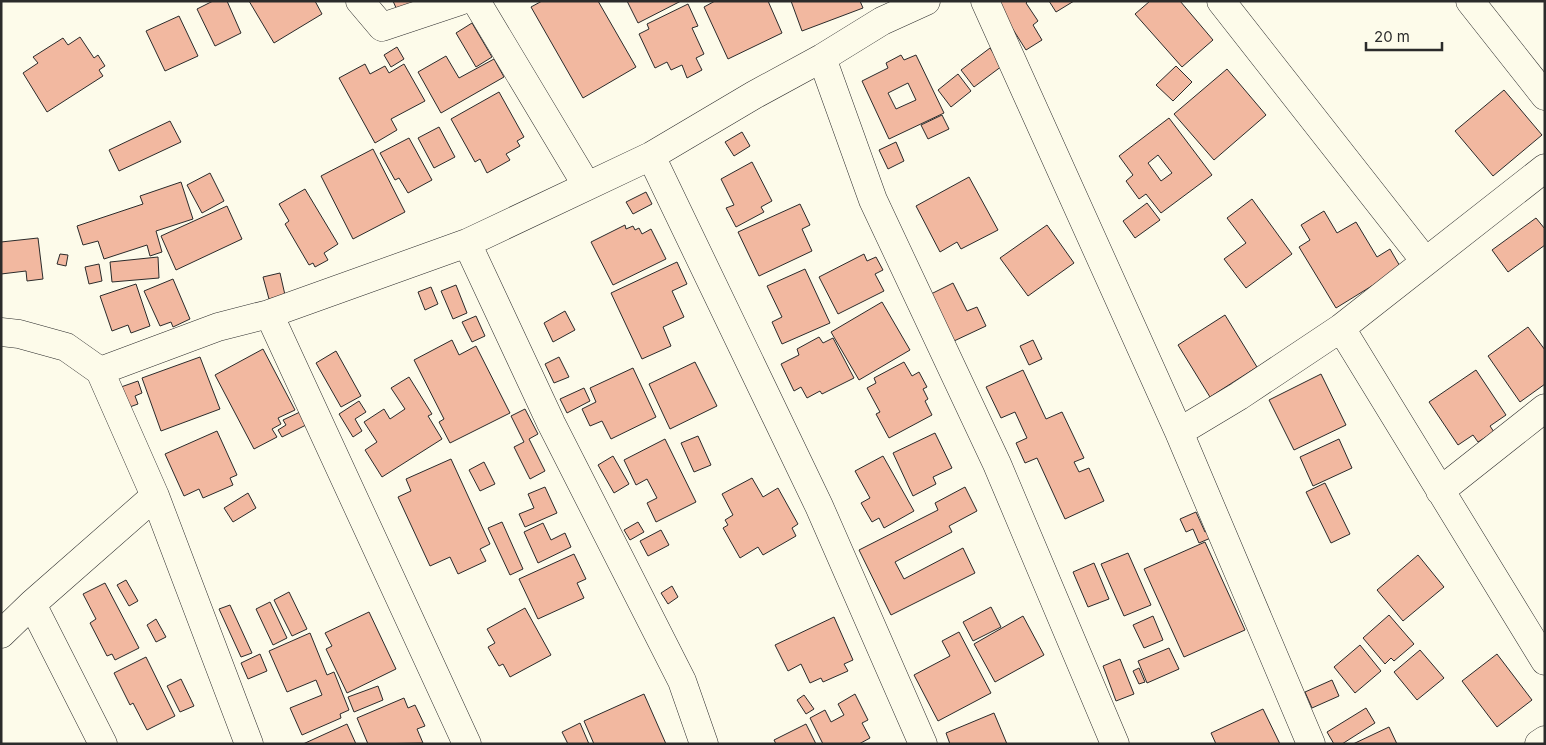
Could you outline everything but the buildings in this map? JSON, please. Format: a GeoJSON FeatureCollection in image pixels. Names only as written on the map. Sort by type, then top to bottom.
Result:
{"type":"FeatureCollection","features":[{"type":"Feature","properties":{"kind":"street"},"geometry":{"type":"LineString","coordinates":[[360,1],[382,27],[460,1]]}},
{"type":"Feature","properties":{"kind":"street"},"geometry":{"type":"LineString","coordinates":[[476,1],[587,186]]}},
{"type":"Feature","properties":{"kind":"street"},"geometry":{"type":"LineString","coordinates":[[100,371],[218,327],[269,314],[467,243],[651,156],[754,95],[822,58],[882,21],[926,1]]}},
{"type":"Feature","properties":{"kind":"street"},"geometry":{"type":"LineString","coordinates":[[985,1],[1179,432],[1311,744]]}},
{"type":"Feature","properties":{"kind":"street"},"geometry":{"type":"LineString","coordinates":[[1221,1],[1425,261]]}},
{"type":"Feature","properties":{"kind":"street"},"geometry":{"type":"LineString","coordinates":[[1470,1],[1545,96]]}},
{"type":"Feature","properties":{"kind":"street"},"geometry":{"type":"LineString","coordinates":[[822,58],[873,200],[997,464],[1115,744]]}},
{"type":"Feature","properties":{"kind":"street"},"geometry":{"type":"LineString","coordinates":[[651,156],[819,506],[922,744]]}},
{"type":"Feature","properties":{"kind":"street"},"geometry":{"type":"LineString","coordinates":[[1179,432],[1239,396],[1341,328],[1545,168]]}},
{"type":"Feature","properties":{"kind":"street"},"geometry":{"type":"LineString","coordinates":[[467,243],[551,423],[682,681],[704,744]]}},
{"type":"Feature","properties":{"kind":"street"},"geometry":{"type":"LineString","coordinates":[[269,314],[467,744]]}},
{"type":"Feature","properties":{"kind":"street"},"geometry":{"type":"LineString","coordinates":[[1341,328],[1545,661]]}},
{"type":"Feature","properties":{"kind":"street"},"geometry":{"type":"LineString","coordinates":[[1,332],[19,334],[66,347],[100,371],[155,496],[248,744]]}},
{"type":"Feature","properties":{"kind":"street"},"geometry":{"type":"LineString","coordinates":[[1440,491],[1545,408]]}},
{"type":"Feature","properties":{"kind":"street"},"geometry":{"type":"LineString","coordinates":[[1,634],[32,604],[155,496]]}},
{"type":"Feature","properties":{"kind":"street"},"geometry":{"type":"LineString","coordinates":[[32,604],[104,744]]}},
{"type":"Feature","properties":{"kind":"street"},"geometry":{"type":"LineString","coordinates":[[1538,744],[1545,740]]}}]}
